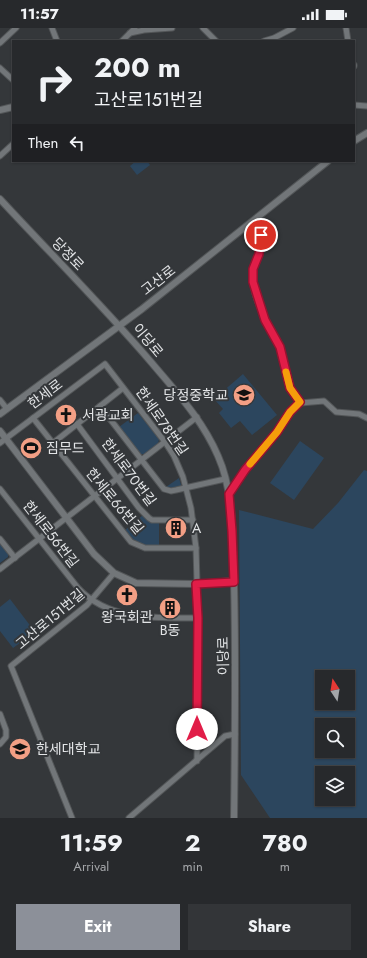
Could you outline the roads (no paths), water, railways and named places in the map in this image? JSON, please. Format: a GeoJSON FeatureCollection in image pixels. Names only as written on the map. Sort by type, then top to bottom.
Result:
{"type":"FeatureCollection","features":[{"type":"Feature","properties":{"kind":"street"},"geometry":{"type":"LineString","coordinates":[[0,43],[16,28]]}},
{"type":"Feature","properties":{"kind":"street"},"geometry":{"type":"LineString","coordinates":[[52,28],[57,40]]}},
{"type":"Feature","properties":{"kind":"street"},"geometry":{"type":"LineString","coordinates":[[123,40],[135,28]]}},
{"type":"Feature","properties":{"kind":"street"},"geometry":{"type":"LineString","coordinates":[[130,33],[144,30],[172,28]]}},
{"type":"Feature","properties":{"kind":"street"},"geometry":{"type":"LineString","coordinates":[[203,28],[215,40]]}},
{"type":"Feature","properties":{"kind":"street"},"geometry":{"type":"LineString","coordinates":[[267,40],[294,28]]}},
{"type":"Feature","properties":{"kind":"street"},"geometry":{"type":"LineString","coordinates":[[346,28],[348,40]]}},
{"type":"Feature","properties":{"kind":"street"},"geometry":{"type":"LineString","coordinates":[[0,68],[12,79]]}},
{"type":"Feature","properties":{"kind":"street"},"geometry":{"type":"LineString","coordinates":[[355,105],[366,106]]}},
{"type":"Feature","properties":{"kind":"street"},"geometry":{"type":"LineString","coordinates":[[0,110],[12,107]]}},
{"type":"Feature","properties":{"kind":"street"},"geometry":{"type":"LineString","coordinates":[[355,139],[367,133]]}},
{"type":"Feature","properties":{"kind":"street"},"geometry":{"type":"LineString","coordinates":[[0,156],[12,145]]}},
{"type":"Feature","properties":{"kind":"street","name":"고산로"},"geometry":{"type":"LineString","coordinates":[[0,414],[120,325],[254,221],[327,162]]}},
{"type":"Feature","properties":{"kind":"street","name":"당정로"},"geometry":{"type":"LineString","coordinates":[[0,199],[120,325]]}},
{"type":"Feature","properties":{"kind":"street"},"geometry":{"type":"LineString","coordinates":[[254,221],[260,230],[261,240],[259,254],[253,269],[253,282],[265,320],[280,347],[290,388],[300,402]]}},
{"type":"Feature","properties":{"kind":"street","name":"이당로"},"geometry":{"type":"LineString","coordinates":[[120,325],[197,417],[210,438],[219,458],[229,494],[234,582],[234,818]]}},
{"type":"Feature","properties":{"kind":"street","name":"한세로78번길"},"geometry":{"type":"LineString","coordinates":[[105,364],[165,442],[176,461],[186,489],[193,520],[196,548],[198,618],[197,761]]}},
{"type":"Feature","properties":{"kind":"street","name":"한세로"},"geometry":{"type":"LineString","coordinates":[[0,443],[105,364]]}},
{"type":"Feature","properties":{"kind":"street"},"geometry":{"type":"LineString","coordinates":[[53,443],[124,388]]}},
{"type":"Feature","properties":{"kind":"street"},"geometry":{"type":"LineString","coordinates":[[0,400],[7,409]]}},
{"type":"Feature","properties":{"kind":"street"},"geometry":{"type":"LineString","coordinates":[[229,494],[245,470],[277,432],[290,412],[300,402],[324,401],[336,412],[359,414],[367,418]]}},
{"type":"Feature","properties":{"kind":"street"},"geometry":{"type":"LineString","coordinates":[[100,406],[164,489],[171,491],[186,489],[225,479]]}},
{"type":"Feature","properties":{"kind":"street"},"geometry":{"type":"LineString","coordinates":[[0,569],[197,417]]}},
{"type":"Feature","properties":{"kind":"street","name":"한세로66번길"},"geometry":{"type":"LineString","coordinates":[[33,418],[122,532],[134,544],[151,548],[196,548]]}},
{"type":"Feature","properties":{"kind":"street","name":"한세로70번길"},"geometry":{"type":"LineString","coordinates":[[77,424],[139,508],[149,518],[152,520],[193,520]]}},
{"type":"Feature","properties":{"kind":"street"},"geometry":{"type":"LineString","coordinates":[[0,431],[94,554],[114,572],[136,583],[196,584],[234,582]]}},
{"type":"Feature","properties":{"kind":"street","name":"한세로56번길"},"geometry":{"type":"LineString","coordinates":[[0,489],[78,588],[92,601],[108,608],[134,616],[198,618]]}},
{"type":"Feature","properties":{"kind":"street"},"geometry":{"type":"LineString","coordinates":[[0,539],[15,558]]}},
{"type":"Feature","properties":{"kind":"street","name":"고산로151번길"},"geometry":{"type":"LineString","coordinates":[[72,818],[11,666],[92,601],[114,572]]}},
{"type":"Feature","properties":{"kind":"street"},"geometry":{"type":"LineString","coordinates":[[0,714],[6,730],[6,737],[0,744]]}},
{"type":"Feature","properties":{"kind":"street"},"geometry":{"type":"LineString","coordinates":[[128,818],[135,815],[225,736],[235,734]]}},
{"type":"Feature","properties":{"kind":"place","name":"당정중학교"},"geometry":{"type":"Point","coordinates":[244,395]}},
{"type":"Feature","properties":{"kind":"place","name":"서광교회"},"geometry":{"type":"Point","coordinates":[66,415]}},
{"type":"Feature","properties":{"kind":"place","name":"짐무드"},"geometry":{"type":"Point","coordinates":[31,448]}},
{"type":"Feature","properties":{"kind":"place","name":"A"},"geometry":{"type":"Point","coordinates":[176,528]}},
{"type":"Feature","properties":{"kind":"place","name":"왕국회관"},"geometry":{"type":"Point","coordinates":[127,595]}},
{"type":"Feature","properties":{"kind":"place","name":"B동"},"geometry":{"type":"Point","coordinates":[170,608]}},
{"type":"Feature","properties":{"kind":"place","name":"한세대학교"},"geometry":{"type":"Point","coordinates":[20,749]}}]}
